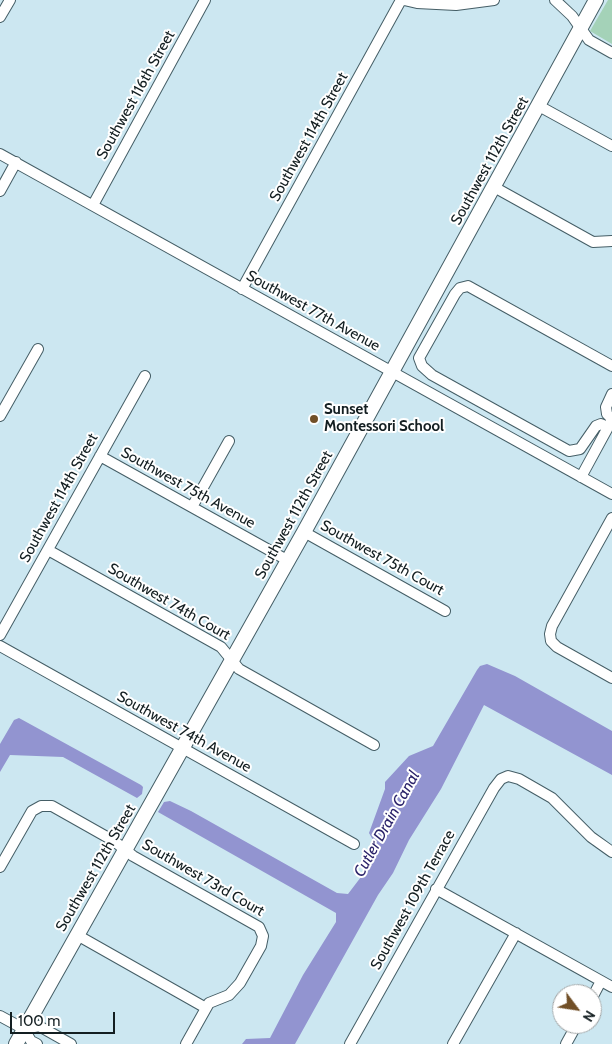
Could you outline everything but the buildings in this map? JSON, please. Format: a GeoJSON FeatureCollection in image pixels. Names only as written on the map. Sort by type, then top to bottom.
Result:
{"type":"FeatureCollection","features":[{"type":"Feature","properties":{"kind":"main road","name":"Southwest 112th Street"},"geometry":{"type":"LineString","coordinates":[[16,1044],[304,532],[596,0]]}},
{"type":"Feature","properties":{"kind":"street"},"geometry":{"type":"LineString","coordinates":[[0,17],[10,0]]}},
{"type":"Feature","properties":{"kind":"street","name":"Southwest 116th Street"},"geometry":{"type":"LineString","coordinates":[[93,205],[205,0]]}},
{"type":"Feature","properties":{"kind":"street"},"geometry":{"type":"LineString","coordinates":[[402,0],[417,3],[456,5],[494,0]]}},
{"type":"Feature","properties":{"kind":"street","name":"Southwest 114th Street"},"geometry":{"type":"LineString","coordinates":[[242,289],[402,0]]}},
{"type":"Feature","properties":{"kind":"street"},"geometry":{"type":"LineString","coordinates":[[555,0],[572,16],[589,40],[612,53]]}},
{"type":"Feature","properties":{"kind":"street"},"geometry":{"type":"LineString","coordinates":[[539,106],[612,146]]}},
{"type":"Feature","properties":{"kind":"street","name":"Southwest 77th Avenue"},"geometry":{"type":"LineString","coordinates":[[0,154],[612,494]]}},
{"type":"Feature","properties":{"kind":"street"},"geometry":{"type":"LineString","coordinates":[[0,190],[16,162]]}},
{"type":"Feature","properties":{"kind":"street"},"geometry":{"type":"LineString","coordinates":[[494,187],[592,242],[612,241]]}},
{"type":"Feature","properties":{"kind":"street"},"geometry":{"type":"LineString","coordinates":[[611,422],[594,428],[580,449],[569,451],[432,375],[422,366],[420,354],[455,294],[460,288],[468,286],[612,366]]}},
{"type":"Feature","properties":{"kind":"street"},"geometry":{"type":"LineString","coordinates":[[0,416],[38,349]]}},
{"type":"Feature","properties":{"kind":"street","name":"Southwest 114th Street"},"geometry":{"type":"LineString","coordinates":[[0,635],[145,376]]}},
{"type":"Feature","properties":{"kind":"street"},"geometry":{"type":"LineString","coordinates":[[611,422],[606,407],[612,394]]}},
{"type":"Feature","properties":{"kind":"street"},"geometry":{"type":"LineString","coordinates":[[581,477],[611,422]]}},
{"type":"Feature","properties":{"kind":"street"},"geometry":{"type":"LineString","coordinates":[[192,507],[229,441]]}},
{"type":"Feature","properties":{"kind":"street","name":"Southwest 75th Avenue"},"geometry":{"type":"LineString","coordinates":[[100,456],[288,560]]}},
{"type":"Feature","properties":{"kind":"street"},"geometry":{"type":"LineString","coordinates":[[612,518],[552,626],[550,638],[560,649],[612,678]]}},
{"type":"Feature","properties":{"kind":"street","name":"Southwest 75th Court"},"geometry":{"type":"LineString","coordinates":[[304,532],[445,611]]}},
{"type":"Feature","properties":{"kind":"street","name":"Southwest 74th Court"},"geometry":{"type":"LineString","coordinates":[[48,550],[221,647],[239,669],[374,745]]}},
{"type":"Feature","properties":{"kind":"street","name":"Southwest 74th Avenue"},"geometry":{"type":"LineString","coordinates":[[0,646],[354,844]]}},
{"type":"Feature","properties":{"kind":"street","name":"Southwest 109th Terrace"},"geometry":{"type":"LineString","coordinates":[[350,1044],[436,889],[501,778],[508,776],[519,779],[558,802],[591,837],[612,852]]}},
{"type":"Feature","properties":{"kind":"street","name":"Southwest 73rd Court"},"geometry":{"type":"LineString","coordinates":[[0,867],[29,814],[36,808],[46,804],[64,812],[125,850],[256,925],[263,936],[261,946],[238,987],[229,995],[208,1003],[206,1008]]}},
{"type":"Feature","properties":{"kind":"street"},"geometry":{"type":"LineString","coordinates":[[436,889],[612,987]]}},
{"type":"Feature","properties":{"kind":"street"},"geometry":{"type":"LineString","coordinates":[[453,1044],[516,933]]}},
{"type":"Feature","properties":{"kind":"street"},"geometry":{"type":"LineString","coordinates":[[77,935],[206,1008],[186,1044]]}},
{"type":"Feature","properties":{"kind":"street"},"geometry":{"type":"LineString","coordinates":[[0,1016],[24,1028],[39,1026],[71,1044]]}},
{"type":"Feature","properties":{"kind":"street"},"geometry":{"type":"LineString","coordinates":[[24,1028],[31,1041],[38,1044]]}},
{"type":"Feature","properties":{"kind":"green space"},"geometry":{"type":"Polygon","coordinates":[[[608,0],[612,0],[612,44],[590,31],[608,0]]]}},
{"type":"Feature","properties":{"kind":"water","name":"Cutler Drain Canal"},"geometry":{"type":"Polygon","coordinates":[[[487,664],[515,676],[612,731],[612,775],[484,705],[441,789],[409,840],[393,873],[378,895],[295,1044],[242,1044],[246,1039],[270,1038],[303,975],[336,922],[336,913],[158,812],[164,802],[170,801],[191,811],[337,893],[348,894],[364,873],[373,856],[373,840],[369,833],[385,789],[385,782],[409,756],[433,746],[477,670],[480,666],[487,664]]]}},
{"type":"Feature","properties":{"kind":"water"},"geometry":{"type":"Polygon","coordinates":[[[19,718],[141,785],[143,787],[142,794],[137,798],[63,757],[10,755],[0,772],[0,744],[14,720],[19,718]]]}},
{"type":"Feature","properties":{"kind":"place","name":"Sunset Montessori School"},"geometry":{"type":"Point","coordinates":[314,419]}}]}
